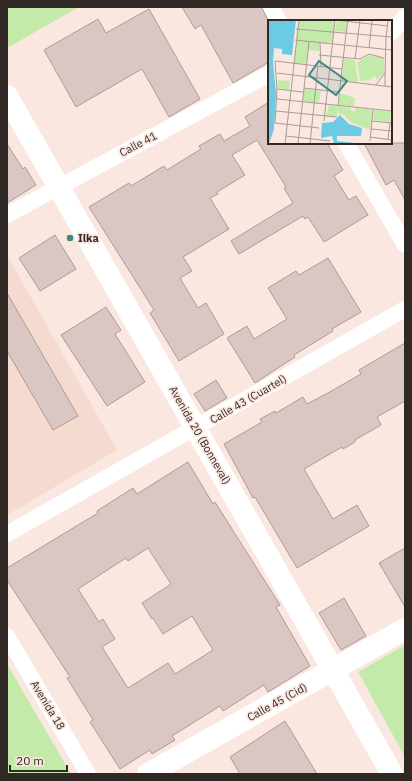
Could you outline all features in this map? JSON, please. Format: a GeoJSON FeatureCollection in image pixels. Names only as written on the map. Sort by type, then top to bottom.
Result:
{"type":"FeatureCollection","features":[{"type":"Feature","properties":{"kind":"street"},"geometry":{"type":"LineString","coordinates":[[271,7],[278,20]]}},
{"type":"Feature","properties":{"kind":"street"},"geometry":{"type":"LineString","coordinates":[[392,32],[405,17]]}},
{"type":"Feature","properties":{"kind":"street","name":"Calle 41"},"geometry":{"type":"LineString","coordinates":[[7,215],[268,75]]}},
{"type":"Feature","properties":{"kind":"street","name":"Avenida 20 (Bonneval)"},"geometry":{"type":"LineString","coordinates":[[7,96],[57,187],[196,428],[392,774]]}},
{"type":"Feature","properties":{"kind":"street"},"geometry":{"type":"LineString","coordinates":[[347,144],[405,245]]}},
{"type":"Feature","properties":{"kind":"street","name":"Calle 43 (Cuartel)"},"geometry":{"type":"LineString","coordinates":[[7,534],[405,310]]}},
{"type":"Feature","properties":{"kind":"street","name":"Calle 45 (Cid)"},"geometry":{"type":"LineString","coordinates":[[148,774],[405,629]]}},
{"type":"Feature","properties":{"kind":"street","name":"Avenida 18"},"geometry":{"type":"LineString","coordinates":[[7,636],[88,774]]}},
{"type":"Feature","properties":{"kind":"shaded area"},"geometry":{"type":"Polygon","coordinates":[[[7,255],[117,450],[7,515],[7,255]]]}},
{"type":"Feature","properties":{"kind":"green space"},"geometry":{"type":"Polygon","coordinates":[[[7,7],[79,7],[7,48],[7,7]]]}},
{"type":"Feature","properties":{"kind":"green space"},"geometry":{"type":"Polygon","coordinates":[[[405,645],[405,757],[358,672],[405,645]]]}},
{"type":"Feature","properties":{"kind":"green space"},"geometry":{"type":"Polygon","coordinates":[[[7,664],[71,774],[7,774],[7,664]]]}},
{"type":"Feature","properties":{"kind":"building"},"geometry":{"type":"Polygon","coordinates":[[[182,7],[262,7],[268,21],[268,63],[233,83],[201,25],[195,29],[182,7]]]}},
{"type":"Feature","properties":{"kind":"building"},"geometry":{"type":"Polygon","coordinates":[[[149,9],[200,99],[169,117],[142,69],[76,107],[44,50],[98,19],[106,33],[149,9]]]}},
{"type":"Feature","properties":{"kind":"building"},"geometry":{"type":"Polygon","coordinates":[[[268,103],[268,144],[328,144],[343,170],[334,176],[349,200],[356,196],[368,215],[324,242],[308,217],[305,219],[303,216],[239,254],[231,241],[293,203],[284,188],[286,187],[257,140],[232,155],[245,175],[210,198],[229,229],[183,257],[192,271],[180,278],[198,308],[206,303],[224,334],[179,361],[150,313],[154,310],[89,207],[129,183],[131,186],[164,166],[167,170],[201,149],[199,146],[220,134],[224,141],[250,126],[245,117],[268,103]]]}},
{"type":"Feature","properties":{"kind":"building"},"geometry":{"type":"Polygon","coordinates":[[[405,143],[405,200],[394,180],[386,185],[365,144],[405,143]]]}},
{"type":"Feature","properties":{"kind":"building"},"geometry":{"type":"Polygon","coordinates":[[[7,144],[23,169],[25,167],[36,185],[7,203],[7,144]]]}},
{"type":"Feature","properties":{"kind":"building"},"geometry":{"type":"Polygon","coordinates":[[[55,235],[76,269],[40,291],[19,258],[55,235]]]}},
{"type":"Feature","properties":{"kind":"building"},"geometry":{"type":"Polygon","coordinates":[[[328,258],[361,312],[332,329],[333,331],[294,355],[295,357],[255,383],[227,338],[247,326],[254,339],[287,319],[268,288],[296,271],[299,275],[328,258]]]}},
{"type":"Feature","properties":{"kind":"building"},"geometry":{"type":"Polygon","coordinates":[[[7,293],[78,416],[53,430],[7,351],[7,293]]]}},
{"type":"Feature","properties":{"kind":"building"},"geometry":{"type":"Polygon","coordinates":[[[106,307],[121,330],[115,334],[145,382],[107,406],[61,335],[106,307]]]}},
{"type":"Feature","properties":{"kind":"building"},"geometry":{"type":"Polygon","coordinates":[[[405,343],[405,401],[377,417],[381,425],[355,440],[355,442],[343,449],[342,447],[304,469],[333,519],[357,505],[369,526],[297,568],[255,497],[253,498],[224,444],[262,422],[260,419],[275,411],[276,413],[303,397],[307,404],[328,393],[361,374],[359,370],[405,343]]]}},
{"type":"Feature","properties":{"kind":"building"},"geometry":{"type":"Polygon","coordinates":[[[216,380],[227,398],[205,411],[194,394],[216,380]]]}},
{"type":"Feature","properties":{"kind":"building"},"geometry":{"type":"Polygon","coordinates":[[[188,462],[213,504],[215,502],[280,605],[276,607],[310,666],[268,692],[264,685],[223,711],[220,706],[172,736],[175,740],[152,754],[150,750],[120,769],[90,722],[93,720],[67,678],[70,677],[7,580],[7,568],[98,513],[97,511],[133,488],[137,494],[188,462]],[[148,548],[128,561],[126,558],[78,589],[99,622],[103,619],[115,639],[102,647],[128,688],[168,663],[175,674],[213,650],[192,616],[163,634],[153,618],[152,619],[142,603],[171,584],[148,548]]]}},
{"type":"Feature","properties":{"kind":"building"},"geometry":{"type":"Polygon","coordinates":[[[405,548],[405,607],[379,563],[405,548]]]}},
{"type":"Feature","properties":{"kind":"building"},"geometry":{"type":"Polygon","coordinates":[[[344,598],[366,636],[341,650],[319,613],[344,598]]]}},
{"type":"Feature","properties":{"kind":"building"},"geometry":{"type":"Polygon","coordinates":[[[285,721],[317,774],[240,774],[230,757],[285,721]]]}},
{"type":"Feature","properties":{"kind":"place","name":"Ilka"},"geometry":{"type":"Point","coordinates":[70,238]}}]}
